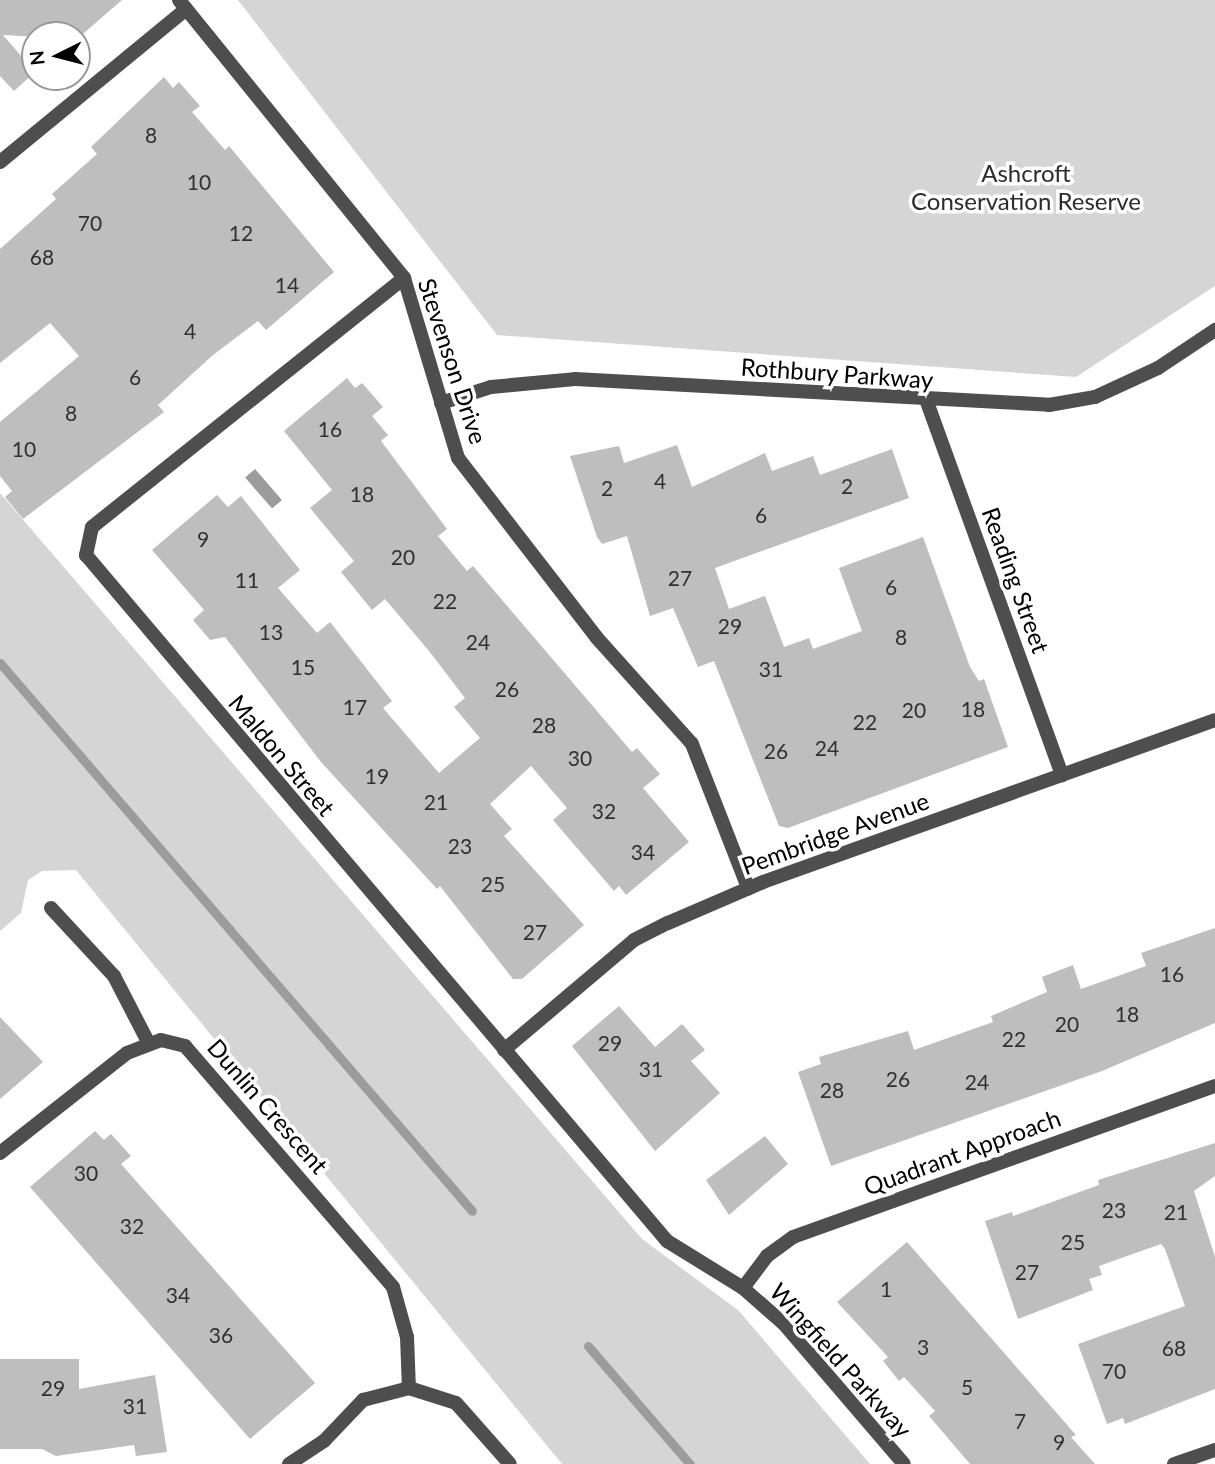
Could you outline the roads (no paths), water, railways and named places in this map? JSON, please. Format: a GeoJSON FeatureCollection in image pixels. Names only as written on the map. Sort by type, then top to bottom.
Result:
{"type":"FeatureCollection","features":[{"type":"Feature","properties":{"kind":"street"},"geometry":{"type":"LineString","coordinates":[[0,162],[183,5]]}},
{"type":"Feature","properties":{"kind":"street","name":"Stevenson Drive"},"geometry":{"type":"LineString","coordinates":[[183,5],[404,278],[458,457],[490,505],[692,744],[748,888]]}},
{"type":"Feature","properties":{"kind":"street","name":"Maldon Street"},"geometry":{"type":"LineString","coordinates":[[404,278],[92,527],[86,555],[676,1251],[743,1288]]}},
{"type":"Feature","properties":{"kind":"street","name":"Rothbury Parkway"},"geometry":{"type":"LineString","coordinates":[[441,402],[491,387],[575,379],[927,402],[1049,405],[1094,397],[1158,368],[1215,330]]}},
{"type":"Feature","properties":{"kind":"street","name":"Reading Street"},"geometry":{"type":"LineString","coordinates":[[927,402],[1062,775]]}},
{"type":"Feature","properties":{"kind":"street","name":"Pembridge Avenue"},"geometry":{"type":"LineString","coordinates":[[504,1050],[634,940],[748,888],[1215,720]]}},
{"type":"Feature","properties":{"kind":"street"},"geometry":{"type":"LineString","coordinates":[[0,1153],[103,1070],[148,1042],[114,976],[51,908]]}},
{"type":"Feature","properties":{"kind":"street","name":"Dunlin Crescent"},"geometry":{"type":"LineString","coordinates":[[148,1042],[174,1043],[197,1054],[393,1287],[407,1337],[409,1388]]}},
{"type":"Feature","properties":{"kind":"street","name":"Quadrant Approach"},"geometry":{"type":"LineString","coordinates":[[743,1288],[767,1256],[793,1237],[1215,1086]]}},
{"type":"Feature","properties":{"kind":"street","name":"Wingfield Parkway"},"geometry":{"type":"LineString","coordinates":[[743,1288],[784,1324],[904,1464]]}},
{"type":"Feature","properties":{"kind":"street"},"geometry":{"type":"LineString","coordinates":[[289,1464],[324,1441],[363,1400],[409,1388],[456,1403],[510,1464]]}},
{"type":"Feature","properties":{"kind":"street"},"geometry":{"type":"LineString","coordinates":[[1174,1464],[1215,1450]]}},
{"type":"Feature","properties":{"kind":"waterway"},"geometry":{"type":"LineString","coordinates":[[0,663],[472,1211]]}},
{"type":"Feature","properties":{"kind":"waterway"},"geometry":{"type":"LineString","coordinates":[[588,1346],[690,1464]]}},
{"type":"Feature","properties":{"kind":"park label","name":"Ashcroft Conservation Reserve"},"geometry":{"type":"Point","coordinates":[1026,187]}}]}
